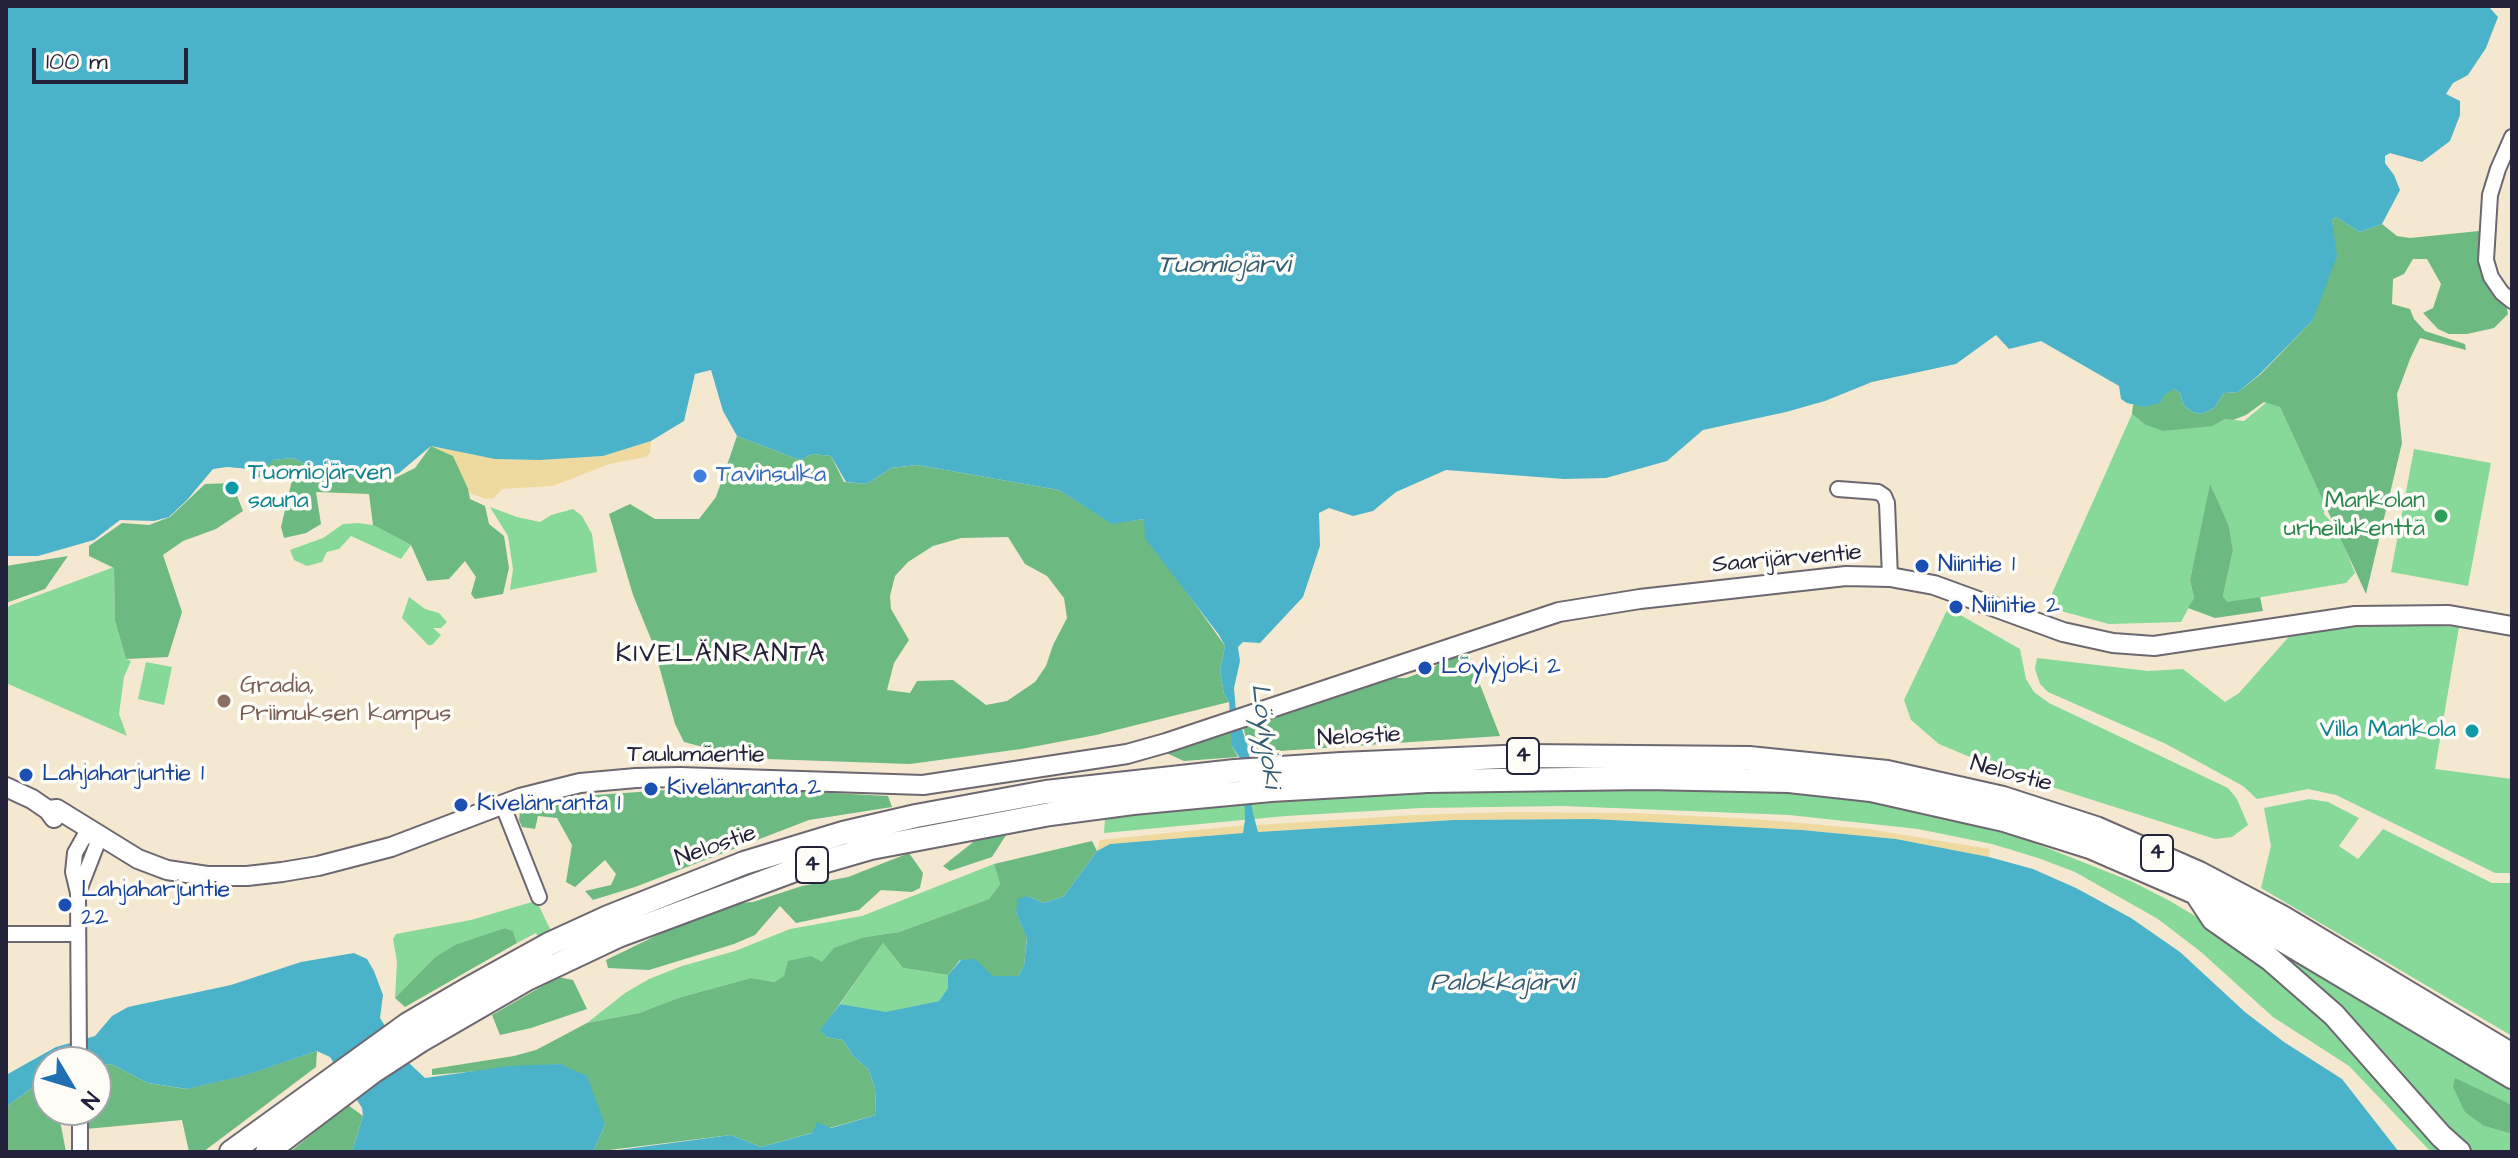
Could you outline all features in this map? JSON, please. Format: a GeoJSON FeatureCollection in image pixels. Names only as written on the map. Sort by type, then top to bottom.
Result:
{"type":"FeatureCollection","features":[{"type":"Feature","properties":{"kind":"highway","name":"Nelostie"},"geometry":{"type":"LineString","coordinates":[[231,1152],[331,1090],[549,944],[744,863],[843,833],[1046,792],[1246,782],[1526,756],[1670,756],[1789,761],[1917,778],[2056,814],[2186,867],[2282,917],[2512,1055]]}},
{"type":"Feature","properties":{"kind":"highway","name":"Nelostie"},"geometry":{"type":"LineString","coordinates":[[1246,782],[1741,779],[1871,790],[1946,805],[2090,847],[2196,893],[2512,1077]]}},
{"type":"Feature","properties":{"kind":"highway"},"geometry":{"type":"LineString","coordinates":[[2196,893],[2213,919],[2270,959],[2334,1015],[2441,1136],[2459,1152]]}},
{"type":"Feature","properties":{"kind":"highway","name":"Nelostie"},"geometry":{"type":"LineString","coordinates":[[267,1152],[331,1090]]}},
{"type":"Feature","properties":{"kind":"main road","name":"Saarijärventie"},"geometry":{"type":"LineString","coordinates":[[1257,713],[1559,612],[1640,599],[1846,576],[1912,580],[1956,591],[2063,632],[2113,643],[2154,646],[2355,616],[2449,615],[2512,626]]}},
{"type":"Feature","properties":{"kind":"main road","name":"Taulumäentie"},"geometry":{"type":"LineString","coordinates":[[6,787],[48,810],[57,809],[92,838],[167,870],[207,876],[247,876],[318,866],[391,847],[520,798],[565,786],[636,778],[923,785],[1127,754],[1257,713]]}},
{"type":"Feature","properties":{"kind":"street"},"geometry":{"type":"LineString","coordinates":[[2512,137],[2490,195],[2486,260],[2491,277],[2512,301]]}},
{"type":"Feature","properties":{"kind":"street"},"geometry":{"type":"LineString","coordinates":[[1838,489],[1878,492],[1884,496],[1887,503],[1890,577]]}},
{"type":"Feature","properties":{"kind":"street"},"geometry":{"type":"LineString","coordinates":[[503,806],[539,897]]}},
{"type":"Feature","properties":{"kind":"street"},"geometry":{"type":"LineString","coordinates":[[79,1046],[78,893],[73,872],[75,853],[92,838]]}},
{"type":"Feature","properties":{"kind":"street"},"geometry":{"type":"LineString","coordinates":[[6,934],[78,934]]}},
{"type":"Feature","properties":{"kind":"street"},"geometry":{"type":"LineString","coordinates":[[80,1126],[80,1152]]}},
{"type":"Feature","properties":{"kind":"green space"},"geometry":{"type":"Polygon","coordinates":[[[2336,217],[2360,232],[2382,224],[2397,236],[2410,238],[2479,231],[2486,278],[2506,305],[2508,314],[2494,328],[2449,334],[2438,329],[2423,313],[2433,308],[2441,284],[2427,259],[2413,259],[2404,274],[2393,279],[2392,304],[2410,309],[2425,331],[2465,344],[2466,350],[2420,338],[2410,359],[2397,394],[2402,443],[2366,594],[2280,407],[2264,402],[2246,415],[2233,420],[2225,419],[2213,426],[2163,431],[2144,424],[2132,414],[2133,405],[2174,389],[2180,393],[2183,404],[2192,412],[2202,414],[2214,408],[2224,393],[2238,392],[2261,374],[2313,320],[2333,230],[2332,220],[2336,217]]]}},
{"type":"Feature","properties":{"kind":"green space"},"geometry":{"type":"Polygon","coordinates":[[[2268,401],[2280,407],[2324,502],[2324,514],[2337,528],[2355,573],[2346,583],[2226,603],[2223,596],[2233,550],[2229,526],[2210,486],[2190,580],[2194,598],[2181,622],[2109,624],[2046,607],[2132,414],[2144,424],[2213,426],[2225,419],[2244,421],[2268,401]]]}},
{"type":"Feature","properties":{"kind":"green space"},"geometry":{"type":"Polygon","coordinates":[[[737,436],[800,460],[812,454],[831,456],[844,482],[867,484],[891,468],[917,465],[1059,490],[1112,523],[1145,519],[1146,538],[1225,646],[1220,671],[1224,694],[1229,702],[1096,735],[910,764],[708,757],[707,748],[684,742],[675,724],[653,644],[633,595],[609,514],[630,504],[655,519],[699,519],[716,497],[737,436]],[[1008,537],[961,538],[933,546],[908,562],[895,576],[890,596],[891,609],[909,640],[894,663],[887,690],[910,693],[917,681],[953,680],[986,705],[1007,701],[1035,682],[1046,666],[1067,618],[1064,598],[1047,576],[1025,564],[1008,537]]]}},
{"type":"Feature","properties":{"kind":"green space"},"geometry":{"type":"Polygon","coordinates":[[[431,446],[454,456],[466,478],[470,499],[485,506],[489,524],[504,536],[509,568],[503,594],[475,599],[471,594],[476,577],[465,561],[449,579],[427,581],[411,545],[373,525],[369,494],[316,492],[321,524],[306,533],[284,538],[281,527],[292,480],[288,470],[256,478],[250,470],[266,467],[272,460],[293,458],[313,468],[341,475],[393,479],[415,468],[431,446]]]}},
{"type":"Feature","properties":{"kind":"green space","name":"Mankolan urheilukenttä"},"geometry":{"type":"Polygon","coordinates":[[[2414,449],[2491,463],[2468,586],[2391,572],[2414,449]]]}},
{"type":"Feature","properties":{"kind":"green space"},"geometry":{"type":"Polygon","coordinates":[[[232,483],[243,511],[216,529],[183,541],[163,555],[182,612],[168,657],[126,659],[115,621],[114,568],[89,556],[89,546],[122,523],[149,525],[170,517],[205,484],[232,483]]]}},
{"type":"Feature","properties":{"kind":"green space"},"geometry":{"type":"Polygon","coordinates":[[[2210,484],[2229,526],[2233,550],[2223,596],[2227,602],[2260,597],[2263,611],[2215,618],[2188,608],[2194,598],[2190,580],[2210,484]]]}},
{"type":"Feature","properties":{"kind":"green space"},"geometry":{"type":"Polygon","coordinates":[[[490,507],[540,522],[551,515],[573,509],[582,516],[592,534],[597,572],[510,590],[513,569],[508,536],[490,507]]]}},
{"type":"Feature","properties":{"kind":"green space"},"geometry":{"type":"Polygon","coordinates":[[[343,524],[373,525],[411,545],[401,559],[351,536],[339,549],[327,552],[322,562],[307,566],[294,560],[290,550],[323,538],[343,524]]]}},
{"type":"Feature","properties":{"kind":"green space"},"geometry":{"type":"Polygon","coordinates":[[[68,556],[45,589],[6,603],[6,566],[68,556]]]}},
{"type":"Feature","properties":{"kind":"green space"},"geometry":{"type":"Polygon","coordinates":[[[114,567],[115,621],[126,659],[131,661],[124,677],[119,714],[127,736],[6,683],[6,610],[9,606],[114,567]]]}},
{"type":"Feature","properties":{"kind":"green space"},"geometry":{"type":"Polygon","coordinates":[[[409,597],[425,609],[439,613],[447,622],[441,628],[433,628],[441,635],[432,645],[428,645],[402,618],[409,597]]]}},
{"type":"Feature","properties":{"kind":"green space"},"geometry":{"type":"Polygon","coordinates":[[[1948,608],[2020,649],[2026,679],[2034,692],[2049,703],[2228,788],[2237,799],[2248,825],[2232,837],[2215,839],[2008,773],[1939,744],[1911,720],[1904,700],[1948,608]]]}},
{"type":"Feature","properties":{"kind":"green space"},"geometry":{"type":"Polygon","coordinates":[[[2383,623],[2459,627],[2435,769],[2512,779],[2512,873],[2495,873],[2336,795],[2308,789],[2257,799],[2243,786],[2166,744],[2048,692],[2040,684],[2035,669],[2037,658],[2148,671],[2183,669],[2225,702],[2239,693],[2294,631],[2383,623]]]}},
{"type":"Feature","properties":{"kind":"green space"},"geometry":{"type":"Polygon","coordinates":[[[1467,651],[1500,736],[1250,753],[1240,725],[1255,724],[1388,678],[1406,678],[1467,651]]]}},
{"type":"Feature","properties":{"kind":"green space"},"geometry":{"type":"Polygon","coordinates":[[[146,662],[172,667],[164,705],[138,699],[146,662]]]}},
{"type":"Feature","properties":{"kind":"green space"},"geometry":{"type":"Polygon","coordinates":[[[1233,729],[1232,746],[1238,757],[1184,761],[1164,752],[1233,729]]]}},
{"type":"Feature","properties":{"kind":"green space"},"geometry":{"type":"Polygon","coordinates":[[[1650,788],[1788,792],[1871,800],[2027,840],[2133,882],[2222,932],[2282,977],[2452,1152],[2431,1152],[2349,1066],[2273,1017],[2201,952],[2158,919],[2075,872],[1992,844],[1918,829],[1789,815],[1563,806],[1421,808],[1286,816],[1104,833],[1105,818],[1286,800],[1425,793],[1650,788]]]}},
{"type":"Feature","properties":{"kind":"green space"},"geometry":{"type":"Polygon","coordinates":[[[681,789],[888,796],[892,807],[809,820],[593,900],[585,891],[611,885],[616,874],[605,860],[575,887],[566,882],[572,845],[557,818],[538,816],[535,829],[522,827],[519,820],[520,812],[525,807],[553,798],[681,789]]]}},
{"type":"Feature","properties":{"kind":"green space"},"geometry":{"type":"Polygon","coordinates":[[[2309,799],[2328,802],[2359,818],[2339,846],[2358,859],[2383,829],[2492,883],[2512,883],[2512,1036],[2261,888],[2271,846],[2264,808],[2309,799]]]}},
{"type":"Feature","properties":{"kind":"green space"},"geometry":{"type":"Polygon","coordinates":[[[1008,832],[992,857],[950,871],[943,866],[982,835],[1008,832]]]}},
{"type":"Feature","properties":{"kind":"green space"},"geometry":{"type":"Polygon","coordinates":[[[1092,841],[1097,851],[1064,896],[1044,903],[1027,896],[1016,912],[1027,937],[1024,966],[1018,976],[993,976],[960,960],[948,975],[903,968],[883,943],[821,1030],[826,1037],[843,1040],[853,1056],[868,1069],[875,1088],[876,1115],[761,1147],[731,1135],[593,1152],[605,1125],[560,1064],[432,1075],[432,1069],[536,1050],[587,1023],[639,1013],[681,997],[751,978],[774,982],[784,976],[788,961],[811,956],[822,962],[834,948],[865,937],[899,932],[989,899],[1000,884],[994,864],[1092,841]]]}},
{"type":"Feature","properties":{"kind":"green space"},"geometry":{"type":"Polygon","coordinates":[[[909,853],[923,873],[920,888],[912,892],[881,890],[859,910],[796,923],[780,906],[755,935],[734,944],[649,970],[608,968],[606,960],[678,925],[738,903],[753,902],[802,886],[848,877],[909,853]]]}},
{"type":"Feature","properties":{"kind":"green space"},"geometry":{"type":"Polygon","coordinates":[[[994,864],[1000,884],[989,899],[899,932],[865,937],[821,963],[773,982],[751,978],[681,997],[639,1013],[587,1023],[625,993],[682,966],[735,951],[790,929],[862,916],[994,864]]]}},
{"type":"Feature","properties":{"kind":"green space"},"geometry":{"type":"Polygon","coordinates":[[[532,902],[539,906],[551,931],[538,937],[536,933],[517,943],[513,931],[505,928],[481,937],[434,958],[395,998],[397,962],[393,939],[396,934],[471,920],[532,902]]]}},
{"type":"Feature","properties":{"kind":"green space"},"geometry":{"type":"Polygon","coordinates":[[[505,928],[513,931],[517,943],[405,1007],[395,998],[434,958],[455,945],[505,928]]]}},
{"type":"Feature","properties":{"kind":"green space"},"geometry":{"type":"Polygon","coordinates":[[[2257,938],[2512,1089],[2512,1105],[2491,1096],[2484,1126],[2512,1134],[2512,1150],[2467,1152],[2257,938]]]}},
{"type":"Feature","properties":{"kind":"green space"},"geometry":{"type":"Polygon","coordinates":[[[883,943],[903,968],[948,975],[948,988],[939,1001],[886,1013],[840,1004],[883,943]]]}},
{"type":"Feature","properties":{"kind":"green space"},"geometry":{"type":"Polygon","coordinates":[[[558,977],[573,980],[587,1009],[500,1035],[492,1015],[558,977]]]}},
{"type":"Feature","properties":{"kind":"green space"},"geometry":{"type":"Polygon","coordinates":[[[317,1051],[316,1067],[203,1152],[189,1152],[182,1120],[86,1129],[86,1126],[112,1126],[112,1065],[148,1083],[186,1089],[242,1076],[317,1051]]]}},
{"type":"Feature","properties":{"kind":"green space"},"geometry":{"type":"Polygon","coordinates":[[[2455,1078],[2512,1105],[2512,1134],[2484,1126],[2465,1112],[2453,1087],[2455,1078]]]}},
{"type":"Feature","properties":{"kind":"green space"},"geometry":{"type":"Polygon","coordinates":[[[32,1088],[32,1126],[61,1126],[66,1152],[6,1152],[6,1107],[32,1088]]]}},
{"type":"Feature","properties":{"kind":"green space"},"geometry":{"type":"Polygon","coordinates":[[[348,1105],[363,1116],[352,1152],[290,1152],[348,1105]]]}},
{"type":"Feature","properties":{"kind":"sand"},"geometry":{"type":"Polygon","coordinates":[[[651,441],[650,453],[646,457],[609,464],[553,486],[502,489],[494,498],[486,499],[470,493],[453,456],[431,446],[495,459],[540,460],[603,456],[651,441]]]}},
{"type":"Feature","properties":{"kind":"sand"},"geometry":{"type":"Polygon","coordinates":[[[1508,812],[1633,813],[1754,819],[1868,829],[1990,849],[1989,857],[1896,839],[1802,830],[1593,819],[1454,820],[1257,832],[1256,825],[1508,812]]]}},
{"type":"Feature","properties":{"kind":"sand"},"geometry":{"type":"Polygon","coordinates":[[[1245,825],[1243,833],[1110,844],[1097,851],[1100,840],[1245,825]]]}},
{"type":"Feature","properties":{"kind":"water","name":"Tuomiojärvi"},"geometry":{"type":"Polygon","coordinates":[[[6,6],[2496,6],[2490,8],[2498,17],[2486,48],[2468,75],[2453,83],[2446,94],[2460,101],[2460,115],[2450,141],[2422,162],[2390,153],[2385,156],[2385,163],[2400,190],[2382,224],[2360,232],[2336,217],[2332,220],[2337,256],[2313,320],[2260,374],[2238,392],[2224,393],[2214,408],[2202,414],[2192,412],[2174,389],[2164,395],[2160,403],[2144,407],[2127,403],[2121,399],[2119,386],[2041,341],[2009,349],[1996,335],[1956,364],[1872,382],[1825,401],[1703,430],[1667,461],[1606,478],[1564,479],[1446,470],[1396,492],[1373,511],[1353,516],[1329,508],[1319,513],[1320,546],[1303,597],[1260,643],[1243,642],[1238,647],[1240,661],[1234,688],[1236,711],[1249,750],[1252,809],[1258,832],[1454,820],[1593,819],[1802,830],[1896,839],[2033,869],[2131,918],[2180,952],[2245,1012],[2284,1042],[2342,1079],[2399,1152],[604,1152],[731,1135],[761,1147],[812,1133],[817,1122],[831,1128],[876,1115],[875,1088],[868,1069],[853,1056],[843,1040],[826,1037],[820,1030],[840,1004],[886,1012],[939,1001],[948,988],[948,975],[961,960],[975,959],[993,976],[1018,976],[1024,966],[1027,938],[1016,912],[1018,899],[1027,896],[1044,903],[1064,896],[1097,851],[1110,844],[1243,833],[1244,781],[1241,760],[1232,746],[1229,702],[1224,694],[1220,671],[1225,646],[1145,538],[1144,519],[1112,524],[1059,490],[917,465],[891,468],[867,484],[846,482],[831,456],[812,454],[800,460],[737,436],[723,411],[711,370],[695,374],[684,421],[651,441],[603,456],[495,459],[431,446],[399,473],[383,478],[341,475],[313,468],[293,458],[273,460],[266,467],[213,469],[169,517],[154,521],[120,520],[94,540],[38,556],[6,556],[6,6]]]}},
{"type":"Feature","properties":{"kind":"water"},"geometry":{"type":"Polygon","coordinates":[[[354,953],[367,959],[383,995],[380,1018],[408,1062],[425,1078],[510,1066],[560,1064],[587,1076],[605,1125],[593,1152],[352,1152],[363,1116],[362,1108],[330,1057],[317,1051],[243,1076],[187,1089],[148,1083],[112,1065],[112,1046],[60,1046],[95,1036],[112,1016],[128,1007],[231,985],[301,962],[354,953]]]}},
{"type":"Feature","properties":{"kind":"water"},"geometry":{"type":"Polygon","coordinates":[[[32,1060],[32,1088],[6,1107],[6,1075],[32,1060]]]}},
{"type":"Feature","properties":{"kind":"place","name":"Tavinsulka"},"geometry":{"type":"Point","coordinates":[700,476]}},
{"type":"Feature","properties":{"kind":"place","name":"Tuomiojärven sauna"},"geometry":{"type":"Point","coordinates":[232,488]}},
{"type":"Feature","properties":{"kind":"place","name":"Mankolan urheilukenttä"},"geometry":{"type":"Point","coordinates":[2441,516]}},
{"type":"Feature","properties":{"kind":"place","name":"Niinitie 1"},"geometry":{"type":"Point","coordinates":[1922,566]}},
{"type":"Feature","properties":{"kind":"place","name":"Niinitie 2"},"geometry":{"type":"Point","coordinates":[1956,607]}},
{"type":"Feature","properties":{"kind":"place","name":"Löylyjoki 2"},"geometry":{"type":"Point","coordinates":[1425,668]}},
{"type":"Feature","properties":{"kind":"place","name":"Gradia, Priimuksen kampus"},"geometry":{"type":"Point","coordinates":[224,701]}},
{"type":"Feature","properties":{"kind":"place","name":"Villa Mankola"},"geometry":{"type":"Point","coordinates":[2472,731]}},
{"type":"Feature","properties":{"kind":"place","name":"Lahjaharjuntie 1"},"geometry":{"type":"Point","coordinates":[26,775]}},
{"type":"Feature","properties":{"kind":"place","name":"Kivelänranta 2"},"geometry":{"type":"Point","coordinates":[651,789]}},
{"type":"Feature","properties":{"kind":"place","name":"Kivelänranta 1"},"geometry":{"type":"Point","coordinates":[461,805]}},
{"type":"Feature","properties":{"kind":"place","name":"Lahjaharjuntie 22"},"geometry":{"type":"Point","coordinates":[65,905]}},
{"type":"Feature","properties":{"kind":"district","name":"KIVELÄNRANTA"},"geometry":{"type":"Point","coordinates":[721,656]}},
{"type":"Feature","properties":{"kind":"water label","name":"Löylyjoki"},"geometry":{"type":"Point","coordinates":[1264,736]}},
{"type":"Feature","properties":{"kind":"water label","name":"Palokkajärvi"},"geometry":{"type":"Point","coordinates":[1502,985]}}]}
